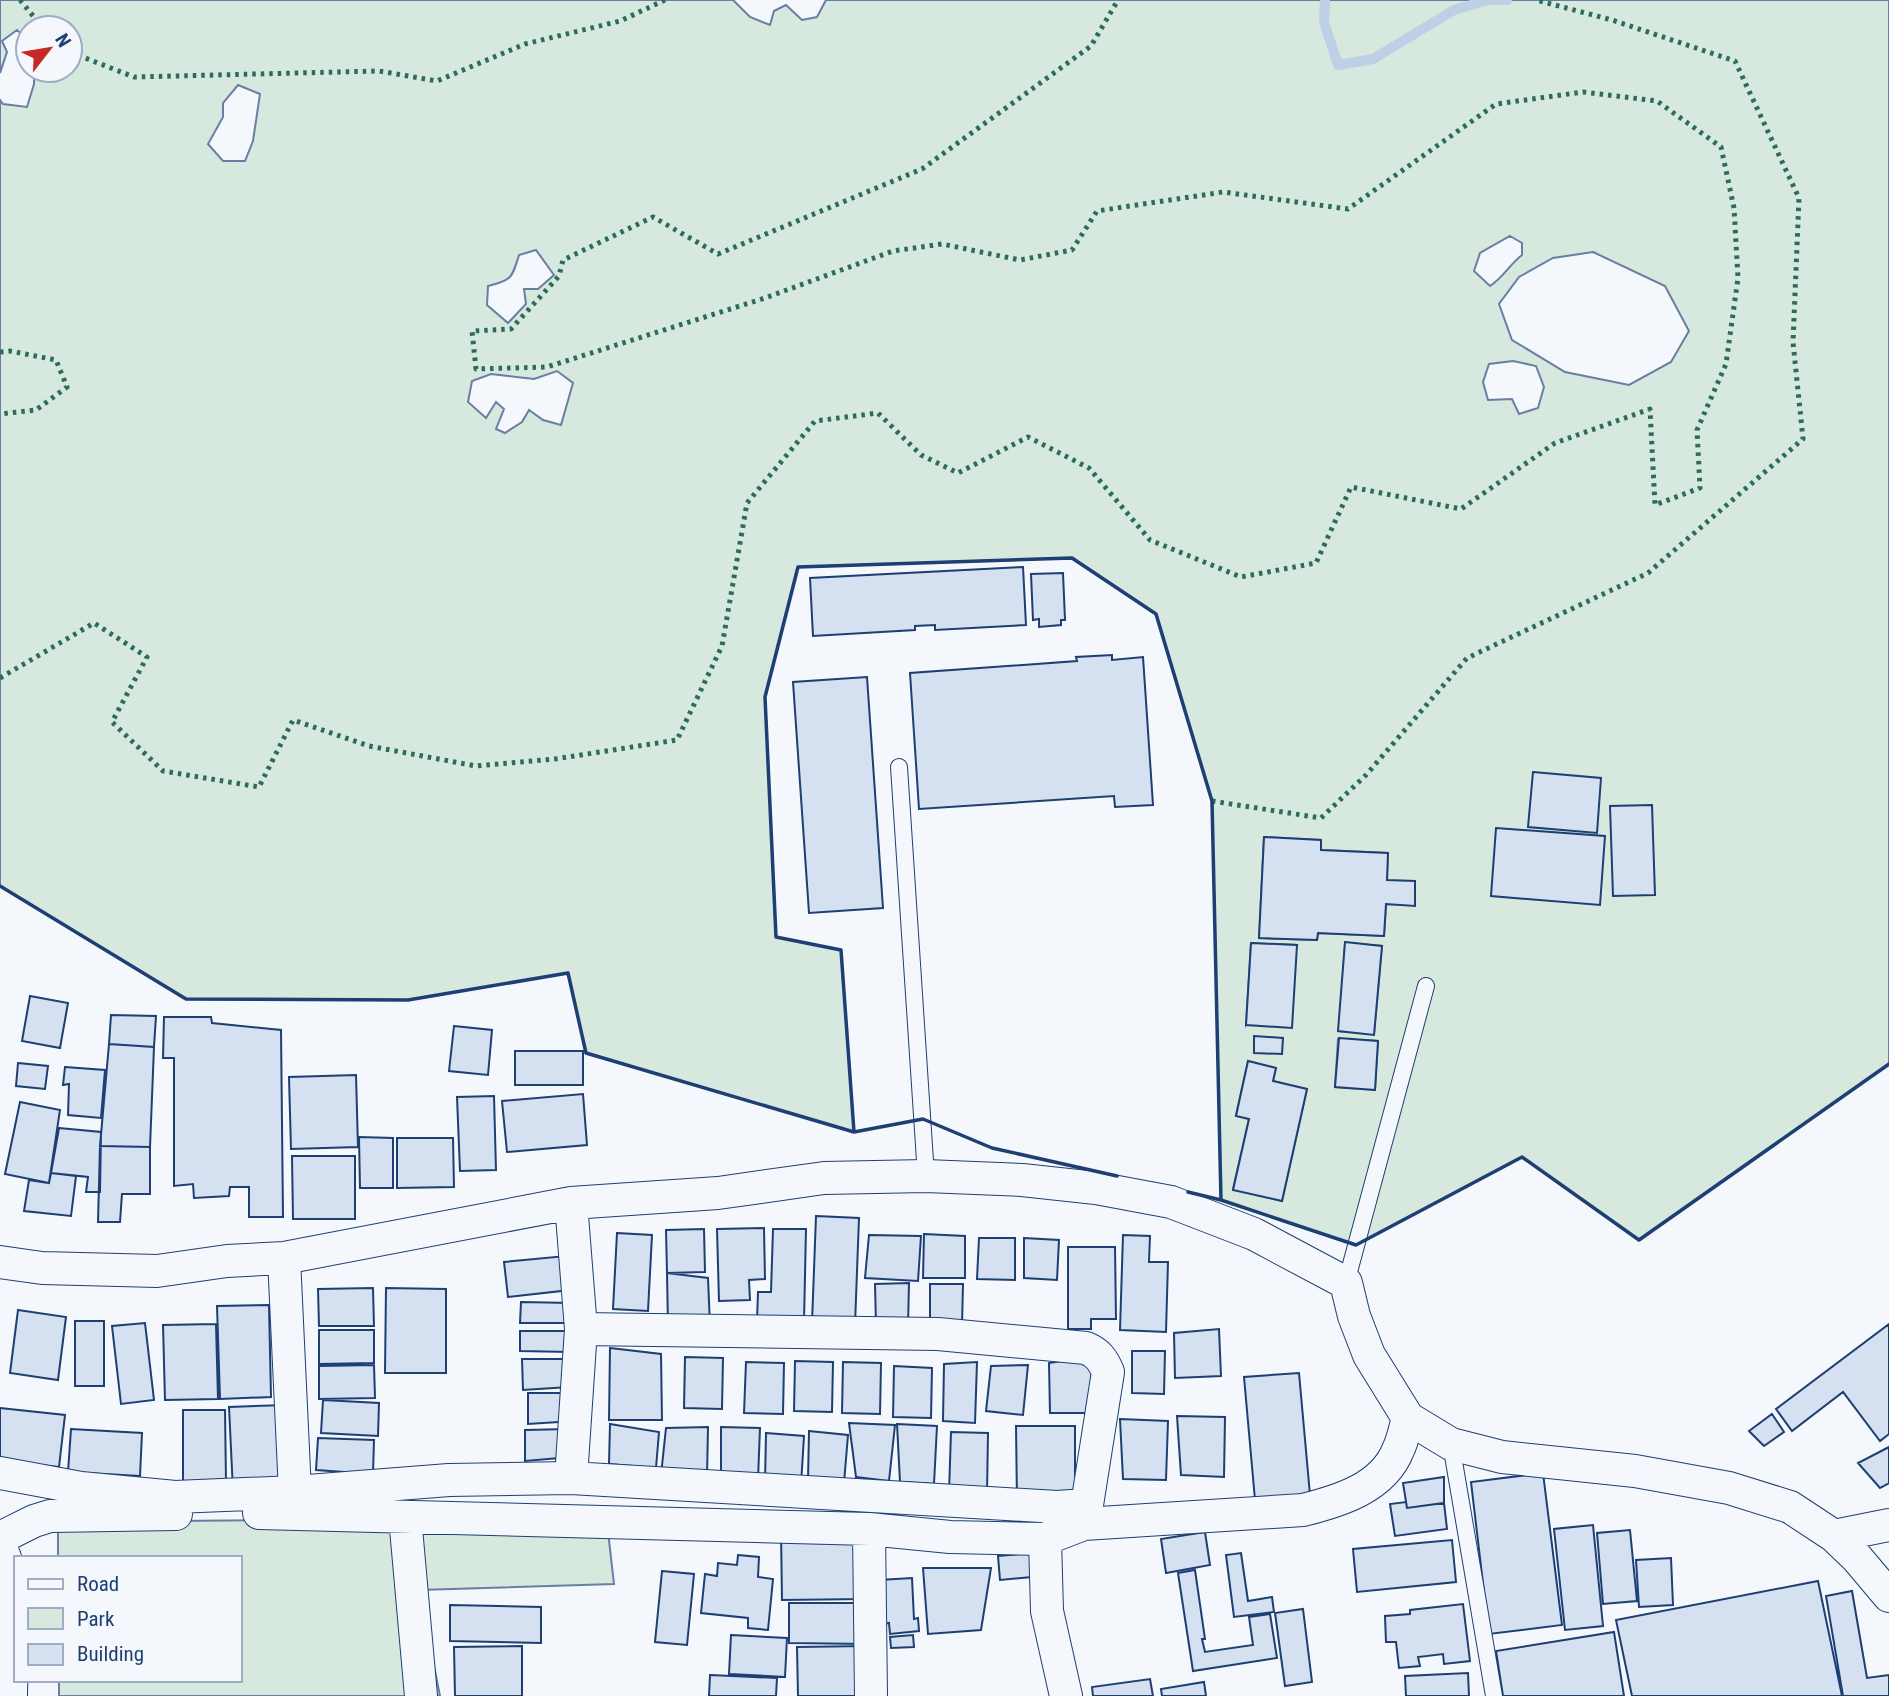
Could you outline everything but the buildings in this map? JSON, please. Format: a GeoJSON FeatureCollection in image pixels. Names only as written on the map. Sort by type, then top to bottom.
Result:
{"type":"FeatureCollection","features":[{"type":"Feature","properties":{"kind":"street"},"geometry":{"type":"LineString","coordinates":[[0,1262],[42,1268],[157,1271],[227,1261],[284,1258],[571,1203],[718,1193],[824,1178],[926,1176],[1022,1180],[1096,1188],[1171,1202],[1254,1234],[1346,1283],[1354,1316],[1369,1355],[1408,1418],[1451,1444],[1502,1457],[1635,1471],[1729,1488],[1790,1507],[1834,1536],[1889,1596]]}},
{"type":"Feature","properties":{"kind":"street"},"geometry":{"type":"LineString","coordinates":[[571,1203],[581,1329],[571,1478]]}},
{"type":"Feature","properties":{"kind":"street"},"geometry":{"type":"LineString","coordinates":[[284,1258],[295,1492]]}},
{"type":"Feature","properties":{"kind":"street"},"geometry":{"type":"LineString","coordinates":[[0,1538],[50,1516],[279,1512],[869,1529],[950,1536],[1045,1539],[1085,1514],[1108,1372],[1099,1356],[1086,1348],[939,1334],[581,1329]]}},
{"type":"Feature","properties":{"kind":"street"},"geometry":{"type":"LineString","coordinates":[[0,1474],[81,1488],[175,1497],[295,1492],[449,1480],[571,1478],[1057,1507],[1085,1514],[1303,1510],[1336,1502],[1377,1479],[1398,1453],[1408,1418]]}},
{"type":"Feature","properties":{"kind":"street"},"geometry":{"type":"LineString","coordinates":[[405,1517],[421,1696]]}},
{"type":"Feature","properties":{"kind":"street"},"geometry":{"type":"LineString","coordinates":[[1834,1536],[1889,1525]]}},
{"type":"Feature","properties":{"kind":"street"},"geometry":{"type":"LineString","coordinates":[[869,1529],[872,1696]]}},
{"type":"Feature","properties":{"kind":"street"},"geometry":{"type":"LineString","coordinates":[[1045,1539],[1047,1611],[1066,1696]]}},
{"type":"Feature","properties":{"kind":"street"},"geometry":{"type":"LineString","coordinates":[[0,1547],[9,1565],[11,1696]]}},
{"type":"Feature","properties":{"kind":"lane"},"geometry":{"type":"LineString","coordinates":[[900,767],[926,1176]]}},
{"type":"Feature","properties":{"kind":"lane"},"geometry":{"type":"LineString","coordinates":[[1346,1283],[1426,986]]}},
{"type":"Feature","properties":{"kind":"lane"},"geometry":{"type":"LineString","coordinates":[[1451,1444],[1494,1696]]}},
{"type":"Feature","properties":{"kind":"green space"},"geometry":{"type":"Polygon","coordinates":[[[0,0],[733,0],[750,17],[770,25],[774,11],[786,5],[802,20],[817,17],[826,0],[1889,0],[1889,1064],[1639,1240],[1522,1157],[1356,1245],[1221,1200],[1212,801],[1156,614],[1072,558],[798,567],[765,697],[776,937],[841,950],[854,1132],[586,1053],[568,973],[408,1000],[186,999],[0,886],[0,100],[3,104],[27,107],[34,84],[84,84],[84,14],[14,14],[14,32],[2,41],[7,52],[0,73],[0,0]],[[238,85],[223,103],[223,117],[208,144],[223,161],[245,161],[253,141],[260,94],[238,85]],[[1510,236],[1480,253],[1474,271],[1490,286],[1522,255],[1522,243],[1510,236]],[[536,250],[519,255],[507,280],[488,286],[487,305],[508,323],[526,304],[524,289],[538,289],[554,275],[536,250]],[[1593,252],[1553,258],[1519,277],[1499,304],[1512,340],[1565,372],[1629,385],[1671,362],[1689,331],[1665,286],[1593,252]],[[1513,361],[1489,364],[1483,382],[1488,400],[1512,399],[1519,414],[1538,408],[1544,387],[1536,366],[1513,361]],[[557,371],[534,379],[491,374],[472,381],[468,402],[486,418],[496,402],[504,409],[496,429],[505,433],[522,422],[529,410],[543,420],[561,425],[573,383],[557,371]],[[1264,837],[1259,938],[1317,940],[1318,933],[1384,936],[1386,904],[1414,905],[1387,880],[1388,853],[1321,850],[1321,840],[1264,837]],[[1251,943],[1246,1025],[1297,945],[1251,943]],[[1345,943],[1339,1031],[1374,1034],[1382,946],[1345,943]],[[1338,1039],[1335,1087],[1375,1090],[1378,1041],[1338,1039]],[[1248,1061],[1236,1115],[1249,1119],[1233,1189],[1282,1201],[1307,1089],[1273,1081],[1276,1068],[1248,1061]]]}},
{"type":"Feature","properties":{"kind":"green space"},"geometry":{"type":"Polygon","coordinates":[[[285,1520],[607,1523],[614,1584],[419,1590],[440,1696],[59,1696],[59,1682],[242,1682],[242,1556],[58,1556],[58,1522],[285,1520]]]}},
{"type":"Feature","properties":{"kind":"waterway"},"geometry":{"type":"LineString","coordinates":[[1325,0],[1324,22],[1338,65],[1373,59],[1454,10],[1488,0],[1507,0]]}},
{"type":"Feature","properties":{"kind":"hedge"},"geometry":{"type":"LineString","coordinates":[[20,0],[32,14]]}},
{"type":"Feature","properties":{"kind":"hedge"},"geometry":{"type":"LineString","coordinates":[[84,57],[134,77],[379,71],[437,81],[525,44],[620,21],[665,0]]}},
{"type":"Feature","properties":{"kind":"hedge"},"geometry":{"type":"LineString","coordinates":[[0,678],[94,623],[147,657],[112,722],[163,771],[259,787],[293,720],[369,746],[476,766],[555,759],[677,740],[722,646],[747,503],[815,421],[878,413],[921,455],[958,473],[1028,437],[1089,468],[1150,540],[1241,577],[1316,563],[1351,487],[1461,509],[1555,443],[1650,409],[1655,505],[1700,488],[1697,430],[1726,364],[1738,278],[1734,208],[1721,147],[1657,101],[1583,92],[1496,104],[1348,209],[1223,192],[1097,211],[1072,250],[1020,260],[942,244],[893,251],[765,298],[547,367],[476,369],[472,331],[511,329],[559,276],[563,260],[653,217],[718,254],[922,169],[1091,46],[1118,0]]}},
{"type":"Feature","properties":{"kind":"hedge"},"geometry":{"type":"LineString","coordinates":[[1212,801],[1321,818],[1366,775],[1467,658],[1648,573],[1803,439],[1793,342],[1799,198],[1735,61],[1612,20],[1536,0]]}},
{"type":"Feature","properties":{"kind":"hedge"},"geometry":{"type":"LineString","coordinates":[[0,352],[10,351],[56,360],[67,387],[36,410],[0,414]]}},
{"type":"Feature","properties":{"kind":"wall"},"geometry":{"type":"LineString","coordinates":[[854,1132],[841,950],[776,937],[765,697],[798,567],[1072,558],[1156,614],[1212,801],[1221,1200]]}},
{"type":"Feature","properties":{"kind":"wall"},"geometry":{"type":"LineString","coordinates":[[0,886],[186,999],[408,1000],[568,973],[586,1053],[854,1132],[923,1119],[992,1148],[1117,1176]]}},
{"type":"Feature","properties":{"kind":"wall"},"geometry":{"type":"LineString","coordinates":[[1188,1192],[1221,1200],[1356,1245],[1522,1157],[1639,1240],[1889,1064]]}}]}
